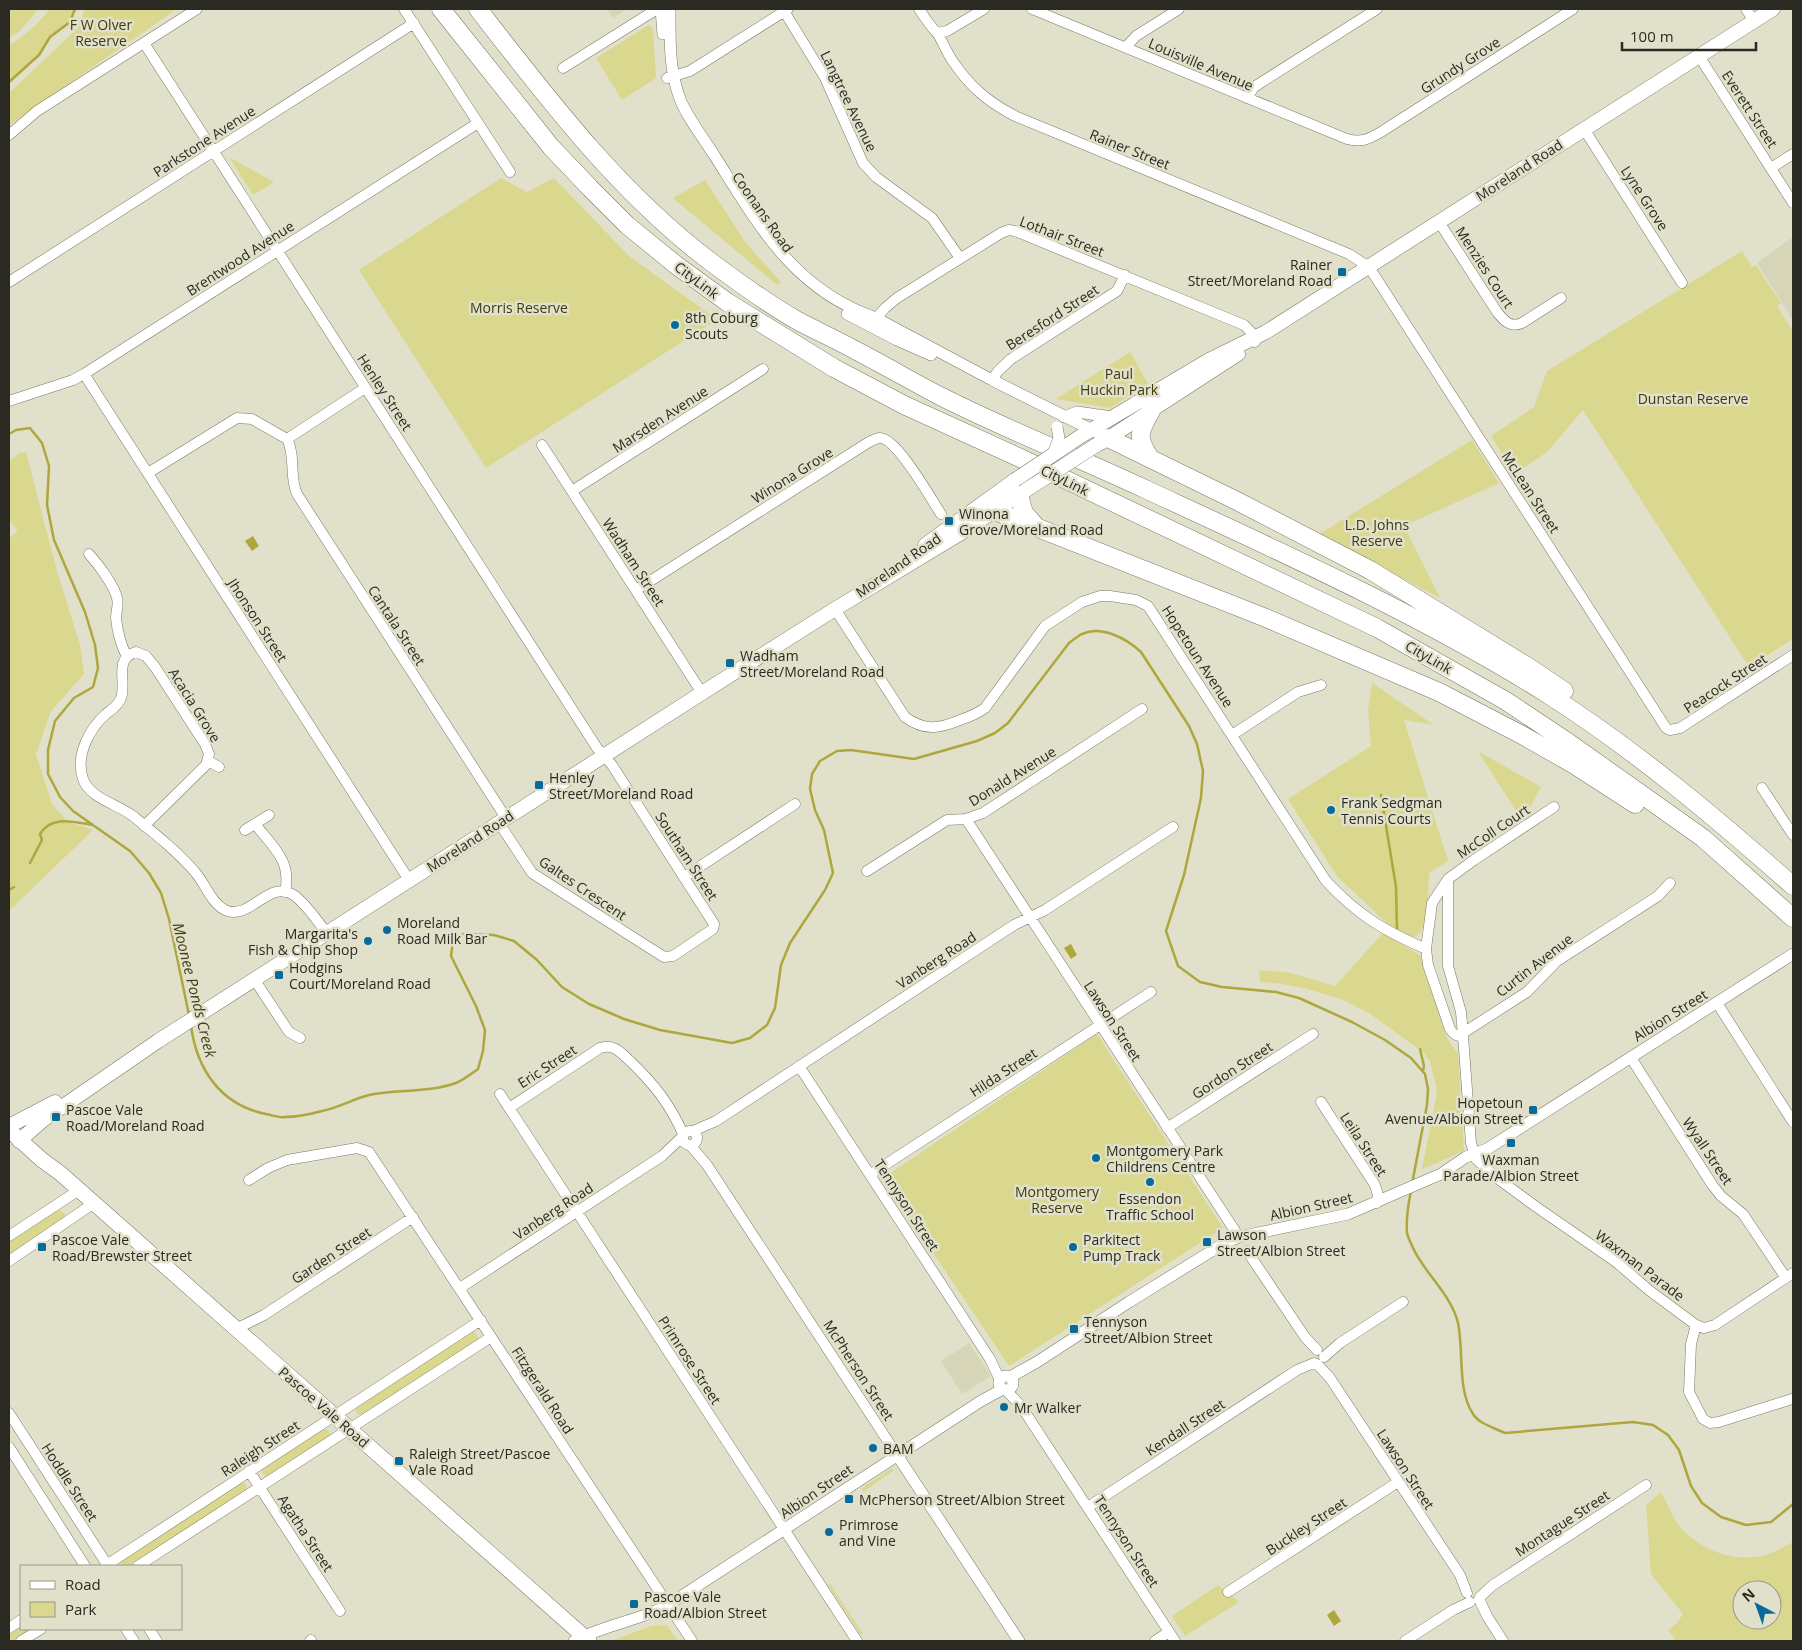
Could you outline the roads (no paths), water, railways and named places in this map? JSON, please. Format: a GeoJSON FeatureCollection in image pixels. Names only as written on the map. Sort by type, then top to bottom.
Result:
{"type":"FeatureCollection","features":[{"type":"Feature","properties":{"kind":"highway","name":"CityLink"},"geometry":{"type":"LineString","coordinates":[[441,9],[551,147],[590,188],[634,230],[676,265],[727,302],[811,354],[904,406],[1018,457],[1318,599],[1386,633],[1506,701],[1570,743],[1703,838],[1793,918]]}},
{"type":"Feature","properties":{"kind":"highway","name":"CityLink"},"geometry":{"type":"LineString","coordinates":[[478,9],[566,120],[614,174],[659,219],[711,262],[797,320],[940,396],[1251,539],[1454,639],[1547,694],[1601,730],[1704,809],[1793,886]]}},
{"type":"Feature","properties":{"kind":"highway"},"geometry":{"type":"LineString","coordinates":[[1150,458],[1144,450],[1140,435],[1142,426],[1151,411]]}},
{"type":"Feature","properties":{"kind":"highway"},"geometry":{"type":"LineString","coordinates":[[1103,441],[1150,458],[1370,570],[1530,668],[1599,717],[1633,744],[1704,809]]}},
{"type":"Feature","properties":{"kind":"highway"},"geometry":{"type":"LineString","coordinates":[[1021,488],[1024,514],[1035,525],[1050,532]]}},
{"type":"Feature","properties":{"kind":"highway"},"geometry":{"type":"LineString","coordinates":[[995,511],[1266,618],[1439,692],[1573,764],[1754,883]]}},
{"type":"Feature","properties":{"kind":"main road","name":"Moreland Road"},"geometry":{"type":"LineString","coordinates":[[14,1129],[43,1120],[210,1007],[835,609],[1021,488],[1151,411],[1369,266],[1772,9]]}},
{"type":"Feature","properties":{"kind":"main road","name":"Moreland Road"},"geometry":{"type":"LineString","coordinates":[[835,609],[995,511],[1021,488],[1031,468],[1112,417],[1209,360],[1259,338]]}},
{"type":"Feature","properties":{"kind":"main road","name":"Pascoe Vale Road"},"geometry":{"type":"LineString","coordinates":[[14,1129],[60,1173],[349,1429],[582,1640]]}},
{"type":"Feature","properties":{"kind":"street"},"geometry":{"type":"LineString","coordinates":[[9,135],[37,111],[197,9]]}},
{"type":"Feature","properties":{"kind":"street"},"geometry":{"type":"LineString","coordinates":[[404,9],[510,172]]}},
{"type":"Feature","properties":{"kind":"street"},"geometry":{"type":"LineString","coordinates":[[563,68],[659,9]]}},
{"type":"Feature","properties":{"kind":"street","name":"Coonans Road"},"geometry":{"type":"LineString","coordinates":[[659,9],[671,77]]}},
{"type":"Feature","properties":{"kind":"street","name":"Coonans Road"},"geometry":{"type":"LineString","coordinates":[[670,9],[672,96],[682,117],[748,221],[771,253],[784,267],[819,297],[873,322],[897,340],[992,380],[1049,409],[1060,422]]}},
{"type":"Feature","properties":{"kind":"street","name":"Rainer Street"},"geometry":{"type":"LineString","coordinates":[[919,9],[933,31],[938,34],[945,50],[972,86],[984,98],[1015,116],[1349,254],[1369,266]]}},
{"type":"Feature","properties":{"kind":"street"},"geometry":{"type":"LineString","coordinates":[[938,34],[948,31],[984,9]]}},
{"type":"Feature","properties":{"kind":"street","name":"Louisville Avenue"},"geometry":{"type":"LineString","coordinates":[[1032,9],[1347,139],[1360,142]]}},
{"type":"Feature","properties":{"kind":"street"},"geometry":{"type":"LineString","coordinates":[[1126,47],[1136,36],[1179,9]]}},
{"type":"Feature","properties":{"kind":"street"},"geometry":{"type":"LineString","coordinates":[[1247,98],[1254,87],[1377,9]]}},
{"type":"Feature","properties":{"kind":"street","name":"Grundy Grove"},"geometry":{"type":"LineString","coordinates":[[1360,142],[1381,132],[1574,9]]}},
{"type":"Feature","properties":{"kind":"street"},"geometry":{"type":"LineString","coordinates":[[1746,9],[1754,21]]}},
{"type":"Feature","properties":{"kind":"street"},"geometry":{"type":"LineString","coordinates":[[671,77],[690,71],[786,10]]}},
{"type":"Feature","properties":{"kind":"street","name":"Langtree Avenue"},"geometry":{"type":"LineString","coordinates":[[786,10],[822,72],[863,163],[876,177],[932,218],[960,258]]}},
{"type":"Feature","properties":{"kind":"street","name":"Parkstone Avenue"},"geometry":{"type":"LineString","coordinates":[[9,282],[414,23]]}},
{"type":"Feature","properties":{"kind":"street","name":"Henley Street"},"geometry":{"type":"LineString","coordinates":[[144,43],[596,748],[604,756]]}},
{"type":"Feature","properties":{"kind":"street","name":"Everett Street"},"geometry":{"type":"LineString","coordinates":[[1699,56],[1793,203]]}},
{"type":"Feature","properties":{"kind":"street","name":"Brentwood Avenue"},"geometry":{"type":"LineString","coordinates":[[9,401],[73,380],[84,374],[478,123]]}},
{"type":"Feature","properties":{"kind":"street","name":"Lyne Grove"},"geometry":{"type":"LineString","coordinates":[[1584,129],[1682,282]]}},
{"type":"Feature","properties":{"kind":"street"},"geometry":{"type":"LineString","coordinates":[[1771,168],[1793,154]]}},
{"type":"Feature","properties":{"kind":"street","name":"Menzies Court"},"geometry":{"type":"LineString","coordinates":[[1439,222],[1497,312],[1508,323],[1518,325],[1562,298]]}},
{"type":"Feature","properties":{"kind":"street","name":"Lothair Street"},"geometry":{"type":"LineString","coordinates":[[873,322],[890,304],[960,258],[1004,231],[1014,231],[1244,325],[1259,338]]}},
{"type":"Feature","properties":{"kind":"street","name":"McLean Street"},"geometry":{"type":"LineString","coordinates":[[1369,266],[1543,534],[1582,599],[1663,724],[1670,730]]}},
{"type":"Feature","properties":{"kind":"street","name":"Beresford Street"},"geometry":{"type":"LineString","coordinates":[[992,380],[998,371],[1011,359],[1117,291],[1125,275]]}},
{"type":"Feature","properties":{"kind":"street","name":"Marsden Avenue"},"geometry":{"type":"LineString","coordinates":[[572,491],[763,369]]}},
{"type":"Feature","properties":{"kind":"street","name":"Jhonson Street"},"geometry":{"type":"LineString","coordinates":[[84,374],[409,880]]}},
{"type":"Feature","properties":{"kind":"street"},"geometry":{"type":"LineString","coordinates":[[148,474],[237,418],[252,419],[287,439],[365,388]]}},
{"type":"Feature","properties":{"kind":"street"},"geometry":{"type":"LineString","coordinates":[[1060,422],[1077,412],[1112,417]]}},
{"type":"Feature","properties":{"kind":"street"},"geometry":{"type":"LineString","coordinates":[[1060,422],[1103,441]]}},
{"type":"Feature","properties":{"kind":"street"},"geometry":{"type":"LineString","coordinates":[[1053,454],[1059,438],[1060,422]]}},
{"type":"Feature","properties":{"kind":"street","name":"Winona Grove"},"geometry":{"type":"LineString","coordinates":[[636,590],[878,438],[887,440],[902,454],[941,514]]}},
{"type":"Feature","properties":{"kind":"street","name":"Cantala Street"},"geometry":{"type":"LineString","coordinates":[[287,439],[290,447],[293,479],[297,494],[503,821]]}},
{"type":"Feature","properties":{"kind":"street","name":"Wadham Street"},"geometry":{"type":"LineString","coordinates":[[542,445],[702,693]]}},
{"type":"Feature","properties":{"kind":"street"},"geometry":{"type":"LineString","coordinates":[[89,554],[99,566],[117,596],[116,619],[121,644],[127,656],[122,662],[122,688],[118,704],[101,719],[90,734],[82,753],[81,769],[83,780],[92,792],[126,811],[192,868],[215,901],[225,910],[238,912],[268,895],[278,891],[286,892],[298,899],[327,933]]}},
{"type":"Feature","properties":{"kind":"street","name":"Hopetoun Avenue"},"geometry":{"type":"LineString","coordinates":[[835,609],[905,717],[921,726],[938,728],[973,716],[985,708],[1045,626],[1082,602],[1100,596],[1143,602],[1153,611],[1326,881],[1359,912],[1385,930],[1426,949]]}},
{"type":"Feature","properties":{"kind":"street","name":"Acacia Grove"},"geometry":{"type":"LineString","coordinates":[[127,656],[139,652],[149,659],[205,744],[209,754],[206,765],[144,826]]}},
{"type":"Feature","properties":{"kind":"street","name":"Peacock Street"},"geometry":{"type":"LineString","coordinates":[[1670,730],[1680,728],[1793,655]]}},
{"type":"Feature","properties":{"kind":"street"},"geometry":{"type":"LineString","coordinates":[[1232,735],[1298,692],[1321,685]]}},
{"type":"Feature","properties":{"kind":"street","name":"Donald Avenue"},"geometry":{"type":"LineString","coordinates":[[867,871],[947,820],[966,819],[983,813],[1142,710]]}},
{"type":"Feature","properties":{"kind":"street","name":"Southam Street"},"geometry":{"type":"LineString","coordinates":[[604,756],[612,765],[714,926],[711,932],[669,957]]}},
{"type":"Feature","properties":{"kind":"street"},"geometry":{"type":"LineString","coordinates":[[208,761],[219,767]]}},
{"type":"Feature","properties":{"kind":"street"},"geometry":{"type":"LineString","coordinates":[[1762,788],[1793,835]]}},
{"type":"Feature","properties":{"kind":"street"},"geometry":{"type":"LineString","coordinates":[[684,877],[795,804]]}},
{"type":"Feature","properties":{"kind":"street","name":"McColl Court"},"geometry":{"type":"LineString","coordinates":[[1448,880],[1474,860],[1554,807]]}},
{"type":"Feature","properties":{"kind":"street"},"geometry":{"type":"LineString","coordinates":[[245,830],[269,815]]}},
{"type":"Feature","properties":{"kind":"street","name":"Lawson Street"},"geometry":{"type":"LineString","coordinates":[[966,819],[1239,1237]]}},
{"type":"Feature","properties":{"kind":"street","name":"Galtes Crescent"},"geometry":{"type":"LineString","coordinates":[[503,821],[532,873],[660,954],[669,957]]}},
{"type":"Feature","properties":{"kind":"street"},"geometry":{"type":"LineString","coordinates":[[255,824],[286,866],[288,882],[286,892]]}},
{"type":"Feature","properties":{"kind":"street","name":"Vanberg Road"},"geometry":{"type":"LineString","coordinates":[[460,1288],[1014,925],[1045,910],[1173,827]]}},
{"type":"Feature","properties":{"kind":"street"},"geometry":{"type":"LineString","coordinates":[[1448,880],[1432,903],[1426,949],[1428,965],[1450,1029],[1458,1037],[1463,1034]]}},
{"type":"Feature","properties":{"kind":"street"},"geometry":{"type":"LineString","coordinates":[[1448,880],[1448,966],[1461,1012],[1470,1143],[1475,1156]]}},
{"type":"Feature","properties":{"kind":"street","name":"Curtin Avenue"},"geometry":{"type":"LineString","coordinates":[[1463,1034],[1527,992],[1557,961],[1658,896],[1670,883]]}},
{"type":"Feature","properties":{"kind":"street","name":"Albion Street"},"geometry":{"type":"LineString","coordinates":[[582,1640],[610,1625],[645,1615],[668,1605],[785,1530],[1140,1295],[1223,1244],[1239,1237],[1332,1219],[1377,1203],[1436,1176],[1464,1167],[1475,1156],[1793,954]]}},
{"type":"Feature","properties":{"kind":"street"},"geometry":{"type":"LineString","coordinates":[[254,979],[289,1032],[300,1038]]}},
{"type":"Feature","properties":{"kind":"street","name":"Hilda Street"},"geometry":{"type":"LineString","coordinates":[[870,1174],[1151,992]]}},
{"type":"Feature","properties":{"kind":"street"},"geometry":{"type":"LineString","coordinates":[[1717,1003],[1793,1122]]}},
{"type":"Feature","properties":{"kind":"street","name":"Gordon Street"},"geometry":{"type":"LineString","coordinates":[[1167,1128],[1313,1034]]}},
{"type":"Feature","properties":{"kind":"street","name":"McPherson Street"},"geometry":{"type":"LineString","coordinates":[[600,1048],[609,1046],[618,1050],[651,1081],[690,1137],[1019,1641]]}},
{"type":"Feature","properties":{"kind":"street","name":"Eric Street"},"geometry":{"type":"LineString","coordinates":[[509,1108],[600,1048]]}},
{"type":"Feature","properties":{"kind":"street","name":"Wyall Street"},"geometry":{"type":"LineString","coordinates":[[1631,1058],[1713,1186],[1721,1196],[1743,1214],[1790,1275]]}},
{"type":"Feature","properties":{"kind":"street","name":"Tennyson Street"},"geometry":{"type":"LineString","coordinates":[[799,1066],[1176,1641]]}},
{"type":"Feature","properties":{"kind":"street","name":"Primrose Street"},"geometry":{"type":"LineString","coordinates":[[500,1094],[857,1641]]}},
{"type":"Feature","properties":{"kind":"street","name":"Leila Street"},"geometry":{"type":"LineString","coordinates":[[1321,1102],[1375,1185],[1378,1195],[1377,1203]]}},
{"type":"Feature","properties":{"kind":"street","name":"Fitzgerald Road"},"geometry":{"type":"LineString","coordinates":[[249,1180],[268,1168],[287,1160],[357,1148],[366,1150],[371,1154],[692,1641]]}},
{"type":"Feature","properties":{"kind":"street","name":"Waxman Parade"},"geometry":{"type":"LineString","coordinates":[[1475,1156],[1497,1178],[1616,1262],[1650,1291],[1696,1325]]}},
{"type":"Feature","properties":{"kind":"street"},"geometry":{"type":"LineString","coordinates":[[9,1236],[79,1190]]}},
{"type":"Feature","properties":{"kind":"street"},"geometry":{"type":"LineString","coordinates":[[9,1261],[94,1203]]}},
{"type":"Feature","properties":{"kind":"street","name":"Garden Street"},"geometry":{"type":"LineString","coordinates":[[240,1332],[413,1218]]}},
{"type":"Feature","properties":{"kind":"street","name":"Lawson Street"},"geometry":{"type":"LineString","coordinates":[[1247,1250],[1503,1641]]}},
{"type":"Feature","properties":{"kind":"street"},"geometry":{"type":"LineString","coordinates":[[1790,1275],[1715,1325],[1704,1328],[1696,1325],[1691,1344],[1689,1392],[1703,1419],[1710,1423],[1719,1422],[1792,1399]]}},
{"type":"Feature","properties":{"kind":"street","name":"Kendall Street"},"geometry":{"type":"LineString","coordinates":[[1088,1507],[1403,1302]]}},
{"type":"Feature","properties":{"kind":"street","name":"Raleigh Street"},"geometry":{"type":"LineString","coordinates":[[108,1565],[481,1320]]}},
{"type":"Feature","properties":{"kind":"street"},"geometry":{"type":"LineString","coordinates":[[140,1565],[491,1337]]}},
{"type":"Feature","properties":{"kind":"street","name":"Hoddle Street"},"geometry":{"type":"LineString","coordinates":[[9,1414],[105,1565]]}},
{"type":"Feature","properties":{"kind":"street"},"geometry":{"type":"LineString","coordinates":[[9,1447],[84,1565]]}},
{"type":"Feature","properties":{"kind":"street","name":"Agatha Street"},"geometry":{"type":"LineString","coordinates":[[249,1471],[340,1611]]}},
{"type":"Feature","properties":{"kind":"street","name":"Buckley Street"},"geometry":{"type":"LineString","coordinates":[[1228,1592],[1398,1482]]}},
{"type":"Feature","properties":{"kind":"street","name":"Montague Street"},"geometry":{"type":"LineString","coordinates":[[1405,1641],[1646,1485]]}},
{"type":"Feature","properties":{"kind":"street"},"geometry":{"type":"LineString","coordinates":[[9,1628],[20,1621]]}},
{"type":"Feature","properties":{"kind":"street"},"geometry":{"type":"LineString","coordinates":[[22,1641],[39,1630]]}},
{"type":"Feature","properties":{"kind":"street"},"geometry":{"type":"LineString","coordinates":[[127,1630],[134,1641]]}},
{"type":"Feature","properties":{"kind":"street"},"geometry":{"type":"LineString","coordinates":[[149,1630],[157,1641]]}},
{"type":"Feature","properties":{"kind":"street"},"geometry":{"type":"LineString","coordinates":[[1155,1641],[1169,1632]]}},
{"type":"Feature","properties":{"kind":"waterway","name":"Moonee Ponds Creek"},"geometry":{"type":"LineString","coordinates":[[9,82],[39,55],[50,37],[70,22],[75,9]]}},
{"type":"Feature","properties":{"kind":"waterway","name":"Moonee Ponds Creek"},"geometry":{"type":"LineString","coordinates":[[9,434],[16,430],[30,428],[42,443],[49,466],[47,505],[54,540],[85,612],[95,645],[98,668],[93,687],[74,698],[55,721],[48,750],[48,774],[60,797],[73,811],[130,851],[149,873],[161,893],[169,919],[189,1015]]}},
{"type":"Feature","properties":{"kind":"waterway","name":"Moonee Ponds Creek"},"geometry":{"type":"LineString","coordinates":[[191,1026],[199,1057],[214,1083],[224,1094],[236,1103],[250,1109],[276,1116],[304,1115],[334,1108],[369,1095],[424,1090],[456,1083],[478,1069],[483,1051],[485,1030],[476,1006],[451,956],[453,941],[463,934],[494,935],[514,941],[537,960],[562,987],[589,1004],[624,1019],[660,1030],[732,1043],[750,1038],[767,1025],[775,1008],[781,965],[790,943],[825,890],[833,873],[824,830],[815,810],[810,789],[812,774],[820,761],[837,751],[851,750],[914,759],[977,741],[995,733],[1008,723],[1069,643],[1082,634],[1098,631],[1106,632],[1129,642],[1141,652],[1189,726],[1197,744],[1203,771],[1201,798],[1184,875],[1166,931],[1178,966],[1200,982],[1222,987],[1276,992],[1299,998],[1352,1022],[1385,1040],[1411,1058],[1425,1074],[1428,1089],[1427,1105],[1412,1184]]}},
{"type":"Feature","properties":{"kind":"waterway"},"geometry":{"type":"LineString","coordinates":[[1381,795],[1396,887],[1397,931]]}},
{"type":"Feature","properties":{"kind":"waterway"},"geometry":{"type":"LineString","coordinates":[[30,863],[42,840],[40,834],[50,824],[64,821],[93,825]]}},
{"type":"Feature","properties":{"kind":"waterway"},"geometry":{"type":"LineString","coordinates":[[9,890],[14,887]]}},
{"type":"Feature","properties":{"kind":"waterway"},"geometry":{"type":"LineString","coordinates":[[1420,1049],[1424,1066],[1423,1071]]}},
{"type":"Feature","properties":{"kind":"waterway","name":"Moonee Ponds Creek"},"geometry":{"type":"LineString","coordinates":[[1411,1191],[1407,1217],[1407,1235],[1424,1267],[1444,1293],[1455,1313],[1460,1334],[1465,1394],[1473,1414],[1479,1420],[1505,1433],[1633,1422],[1653,1425],[1668,1435],[1679,1450],[1691,1486],[1702,1503],[1721,1517],[1746,1525],[1771,1522],[1793,1504]]}},
{"type":"Feature","properties":{"kind":"tram line"},"geometry":{"type":"LineString","coordinates":[[573,1641],[589,1641]]}},
{"type":"Feature","properties":{"kind":"place","name":"Rainer Street/Moreland Road"},"geometry":{"type":"Point","coordinates":[1342,272]}},
{"type":"Feature","properties":{"kind":"place","name":"8th Coburg Scouts"},"geometry":{"type":"Point","coordinates":[675,325]}},
{"type":"Feature","properties":{"kind":"place","name":"Winona Grove/Moreland Road"},"geometry":{"type":"Point","coordinates":[949,521]}},
{"type":"Feature","properties":{"kind":"place","name":"Wadham Street/Moreland Road"},"geometry":{"type":"Point","coordinates":[730,663]}},
{"type":"Feature","properties":{"kind":"place","name":"Henley Street/Moreland Road"},"geometry":{"type":"Point","coordinates":[539,785]}},
{"type":"Feature","properties":{"kind":"place","name":"Frank Sedgman Tennis Courts"},"geometry":{"type":"Point","coordinates":[1331,810]}},
{"type":"Feature","properties":{"kind":"place","name":"Moreland Road Milk Bar"},"geometry":{"type":"Point","coordinates":[387,930]}},
{"type":"Feature","properties":{"kind":"place","name":"Margarita's Fish & Chip Shop"},"geometry":{"type":"Point","coordinates":[368,941]}},
{"type":"Feature","properties":{"kind":"place","name":"Hodgins Court/Moreland Road"},"geometry":{"type":"Point","coordinates":[279,975]}},
{"type":"Feature","properties":{"kind":"place","name":"Hopetoun Avenue/Albion Street"},"geometry":{"type":"Point","coordinates":[1533,1110]}},
{"type":"Feature","properties":{"kind":"place","name":"Pascoe Vale Road/Moreland Road"},"geometry":{"type":"Point","coordinates":[56,1117]}},
{"type":"Feature","properties":{"kind":"place","name":"Waxman Parade/Albion Street"},"geometry":{"type":"Point","coordinates":[1511,1143]}},
{"type":"Feature","properties":{"kind":"place","name":"Montgomery Park Childrens Centre"},"geometry":{"type":"Point","coordinates":[1096,1158]}},
{"type":"Feature","properties":{"kind":"place","name":"Essendon Traffic School"},"geometry":{"type":"Point","coordinates":[1150,1182]}},
{"type":"Feature","properties":{"kind":"place","name":"Lawson Street/Albion Street"},"geometry":{"type":"Point","coordinates":[1207,1242]}},
{"type":"Feature","properties":{"kind":"place","name":"Pascoe Vale Road/Brewster Street"},"geometry":{"type":"Point","coordinates":[42,1247]}},
{"type":"Feature","properties":{"kind":"place","name":"Parkitect Pump Track"},"geometry":{"type":"Point","coordinates":[1073,1247]}},
{"type":"Feature","properties":{"kind":"place","name":"Tennyson Street/Albion Street"},"geometry":{"type":"Point","coordinates":[1074,1329]}},
{"type":"Feature","properties":{"kind":"place","name":"Mr Walker"},"geometry":{"type":"Point","coordinates":[1004,1407]}},
{"type":"Feature","properties":{"kind":"place","name":"BAM"},"geometry":{"type":"Point","coordinates":[873,1448]}},
{"type":"Feature","properties":{"kind":"place","name":"Raleigh Street/Pascoe Vale Road"},"geometry":{"type":"Point","coordinates":[399,1461]}},
{"type":"Feature","properties":{"kind":"place","name":"McPherson Street/Albion Street"},"geometry":{"type":"Point","coordinates":[849,1499]}},
{"type":"Feature","properties":{"kind":"place","name":"Primrose and Vine"},"geometry":{"type":"Point","coordinates":[829,1532]}},
{"type":"Feature","properties":{"kind":"place","name":"Pascoe Vale Road/Albion Street"},"geometry":{"type":"Point","coordinates":[634,1604]}},
{"type":"Feature","properties":{"kind":"park label","name":"F W Olver Reserve"},"geometry":{"type":"Point","coordinates":[101,32]}},
{"type":"Feature","properties":{"kind":"park label","name":"Morris Reserve"},"geometry":{"type":"Point","coordinates":[519,307]}},
{"type":"Feature","properties":{"kind":"park label","name":"Paul Huckin Park"},"geometry":{"type":"Point","coordinates":[1119,382]}},
{"type":"Feature","properties":{"kind":"park label","name":"Dunstan Reserve"},"geometry":{"type":"Point","coordinates":[1693,398]}},
{"type":"Feature","properties":{"kind":"park label","name":"L.D. Johns Reserve"},"geometry":{"type":"Point","coordinates":[1377,532]}},
{"type":"Feature","properties":{"kind":"park label","name":"Montgomery Reserve"},"geometry":{"type":"Point","coordinates":[1057,1200]}}]}
